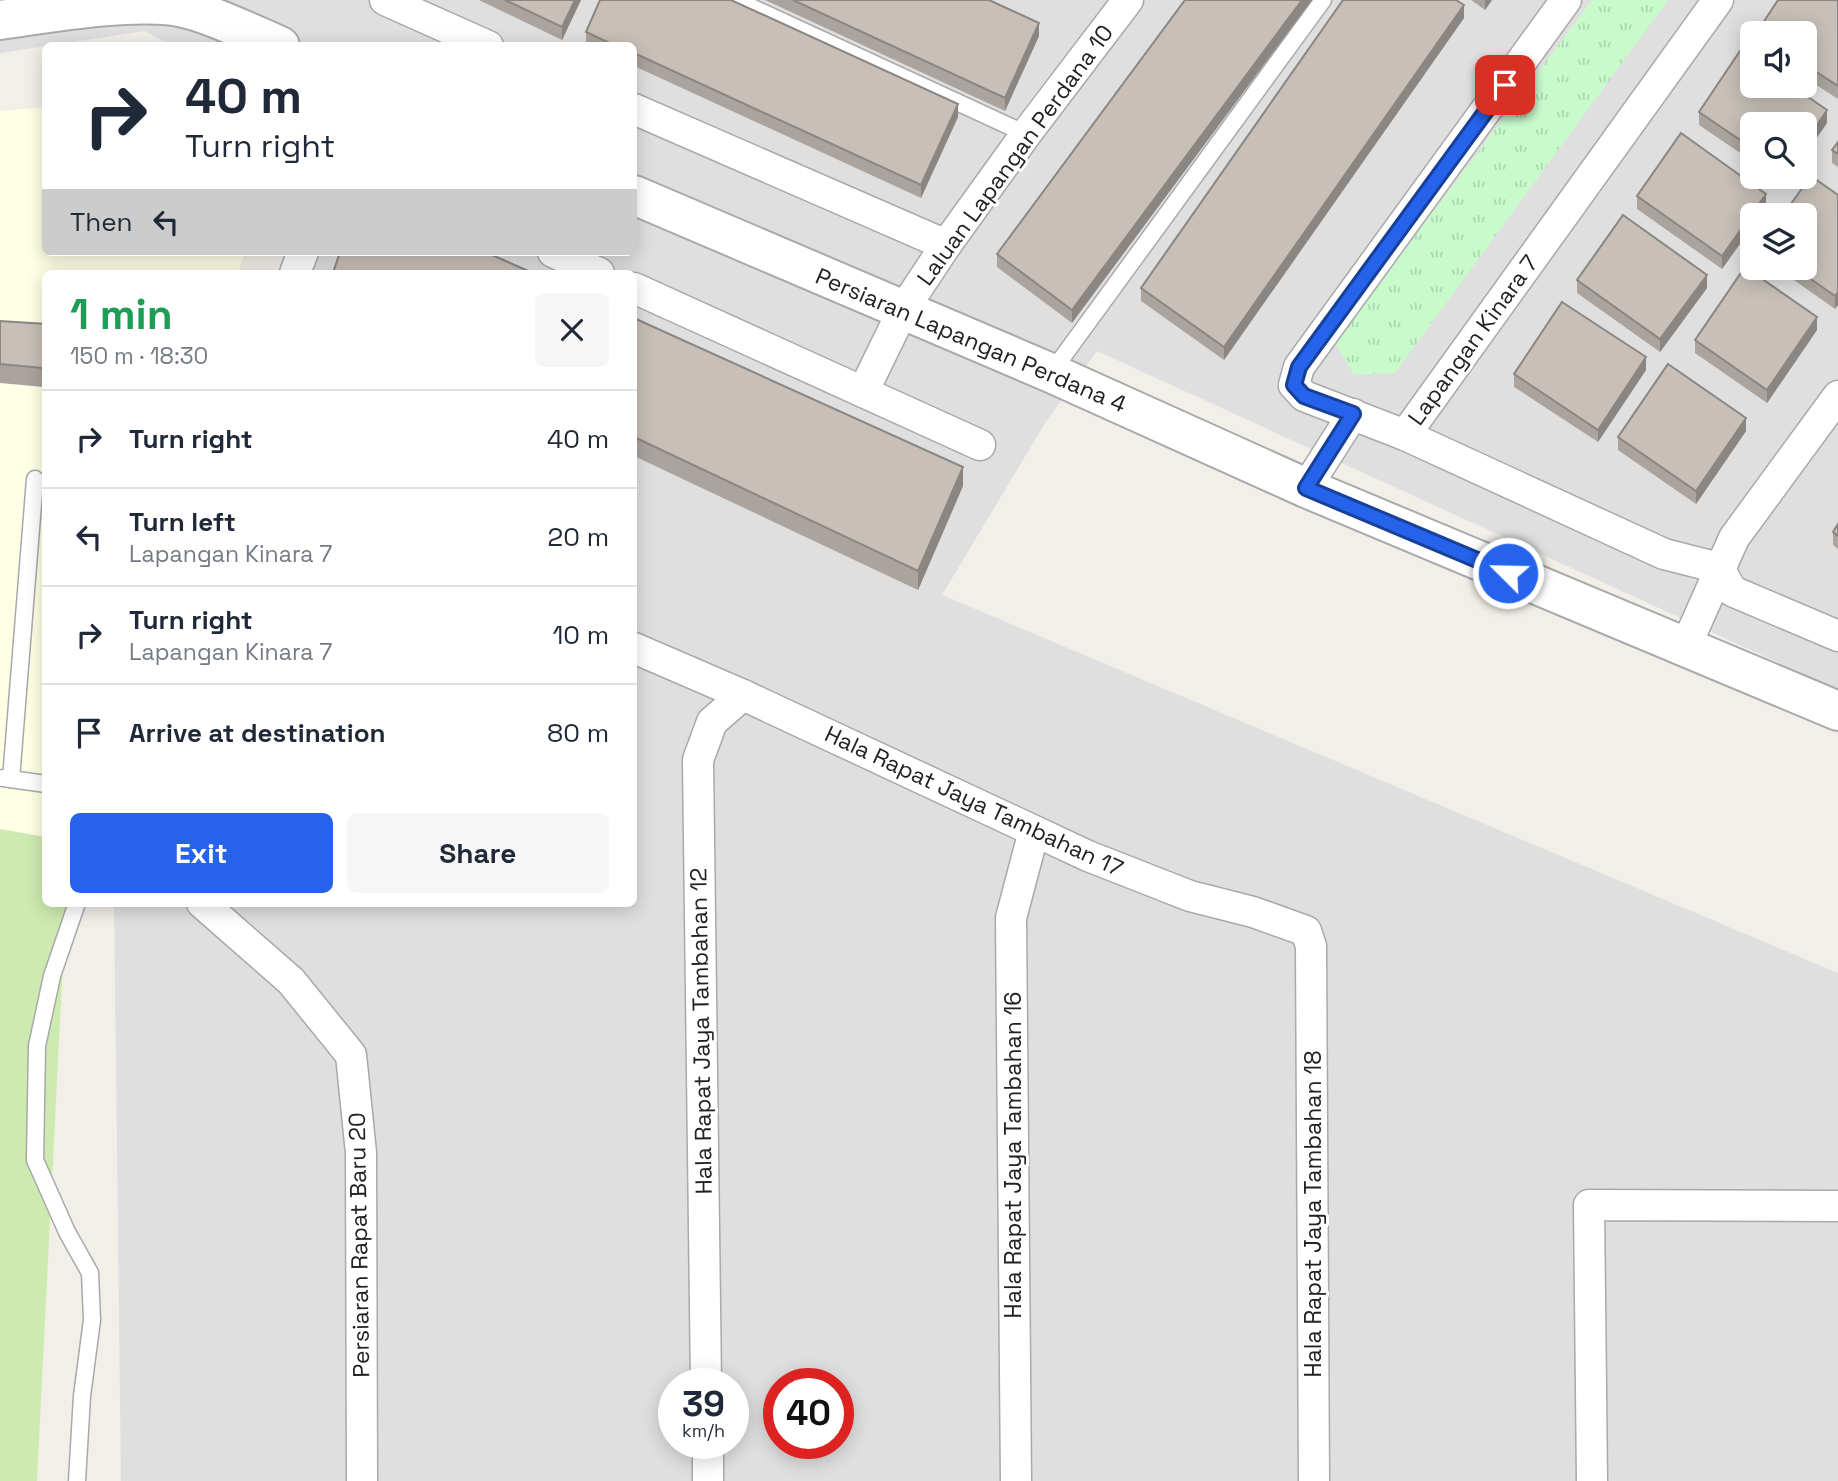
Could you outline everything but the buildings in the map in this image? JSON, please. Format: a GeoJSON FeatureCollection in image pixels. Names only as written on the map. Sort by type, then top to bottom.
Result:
{"type":"FeatureCollection","features":[{"type":"Feature","properties":{"kind":"street"},"geometry":{"type":"LineString","coordinates":[[385,0],[479,42]]}},
{"type":"Feature","properties":{"kind":"street","name":"Lapangan Kinara 7"},"geometry":{"type":"LineString","coordinates":[[1566,0],[1299,367],[1294,385],[1304,396],[1405,435],[1718,0]]}},
{"type":"Feature","properties":{"kind":"street"},"geometry":{"type":"LineString","coordinates":[[0,20],[83,9],[174,3],[270,42]]}},
{"type":"Feature","properties":{"kind":"street","name":"Laluan Lapangan Perdana 10"},"geometry":{"type":"LineString","coordinates":[[863,392],[903,310],[1116,3]]}},
{"type":"Feature","properties":{"kind":"street"},"geometry":{"type":"LineString","coordinates":[[637,110],[946,245]]}},
{"type":"Feature","properties":{"kind":"street","name":"Persiaran Lapangan Perdana 4"},"geometry":{"type":"LineString","coordinates":[[637,196],[1051,373],[1306,488],[1838,711]]}},
{"type":"Feature","properties":{"kind":"street"},"geometry":{"type":"LineString","coordinates":[[562,256],[593,270]]}},
{"type":"Feature","properties":{"kind":"street"},"geometry":{"type":"LineString","coordinates":[[637,289],[981,445]]}},
{"type":"Feature","properties":{"kind":"street"},"geometry":{"type":"LineString","coordinates":[[1685,648],[1734,538],[1838,396]]}},
{"type":"Feature","properties":{"kind":"street"},"geometry":{"type":"LineString","coordinates":[[1306,488],[1353,414]]}},
{"type":"Feature","properties":{"kind":"street"},"geometry":{"type":"LineString","coordinates":[[1405,435],[1664,554],[1719,568],[1732,591],[1838,636]]}},
{"type":"Feature","properties":{"kind":"street","name":"Hala Rapat Jaya Tambahan 17"},"geometry":{"type":"LineString","coordinates":[[637,649],[743,695],[1087,856],[1190,896],[1289,923],[1306,931],[1311,946]]}},
{"type":"Feature","properties":{"kind":"street","name":"Hala Rapat Jaya Tambahan 12"},"geometry":{"type":"LineString","coordinates":[[706,1368],[698,760],[712,722],[743,695]]}},
{"type":"Feature","properties":{"kind":"street","name":"Hala Rapat Jaya Tambahan 16"},"geometry":{"type":"LineString","coordinates":[[1016,1481],[1012,918],[1034,831]]}},
{"type":"Feature","properties":{"kind":"street","name":"Persiaran Rapat Baru 20"},"geometry":{"type":"LineString","coordinates":[[207,907],[291,981],[351,1055],[361,1153],[362,1481]]}},
{"type":"Feature","properties":{"kind":"street","name":"Hala Rapat Jaya Tambahan 18"},"geometry":{"type":"LineString","coordinates":[[1311,946],[1314,1481]]}},
{"type":"Feature","properties":{"kind":"street"},"geometry":{"type":"LineString","coordinates":[[1592,1481],[1589,1205],[1838,1206]]}},
{"type":"Feature","properties":{"kind":"street"},"geometry":{"type":"LineString","coordinates":[[708,1459],[708,1481]]}},
{"type":"Feature","properties":{"kind":"lane"},"geometry":{"type":"LineString","coordinates":[[736,0],[1026,134]]}},
{"type":"Feature","properties":{"kind":"lane"},"geometry":{"type":"LineString","coordinates":[[1051,373],[1323,0]]}},
{"type":"Feature","properties":{"kind":"lane"},"geometry":{"type":"LineString","coordinates":[[35,479],[5,778],[42,783]]}},
{"type":"Feature","properties":{"kind":"lane"},"geometry":{"type":"LineString","coordinates":[[76,907],[52,976],[37,1046],[35,1160],[67,1232],[90,1273],[92,1320],[82,1396],[77,1481]]}},
{"type":"Feature","properties":{"kind":"shaded area"},"geometry":{"type":"Polygon","coordinates":[[[0,0],[1838,0],[1838,690],[1097,351],[1045,423],[942,595],[1838,973],[1838,1481],[121,1481],[114,907],[637,907],[637,270],[281,270],[286,256],[637,256],[637,42],[166,42],[145,31],[72,42],[42,42],[42,47],[0,53],[0,0]]]}},
{"type":"Feature","properties":{"kind":"shaded area"},"geometry":{"type":"Polygon","coordinates":[[[42,107],[42,256],[244,256],[239,270],[42,270],[42,907],[66,907],[37,1481],[0,1481],[0,111],[42,107]]]}},
{"type":"Feature","properties":{"kind":"green space"},"geometry":{"type":"Polygon","coordinates":[[[1592,0],[1668,0],[1395,373],[1354,375],[1335,343],[1592,0]]]}},
{"type":"Feature","properties":{"kind":"green space"},"geometry":{"type":"Polygon","coordinates":[[[0,829],[42,836],[42,907],[66,907],[37,1481],[0,1481],[0,829]]]}},
{"type":"Feature","properties":{"kind":"route"},"geometry":{"type":"LineString","coordinates":[[1505,85],[1299,367],[1294,385],[1304,396],[1353,414],[1306,488],[1508,573]]}}]}
